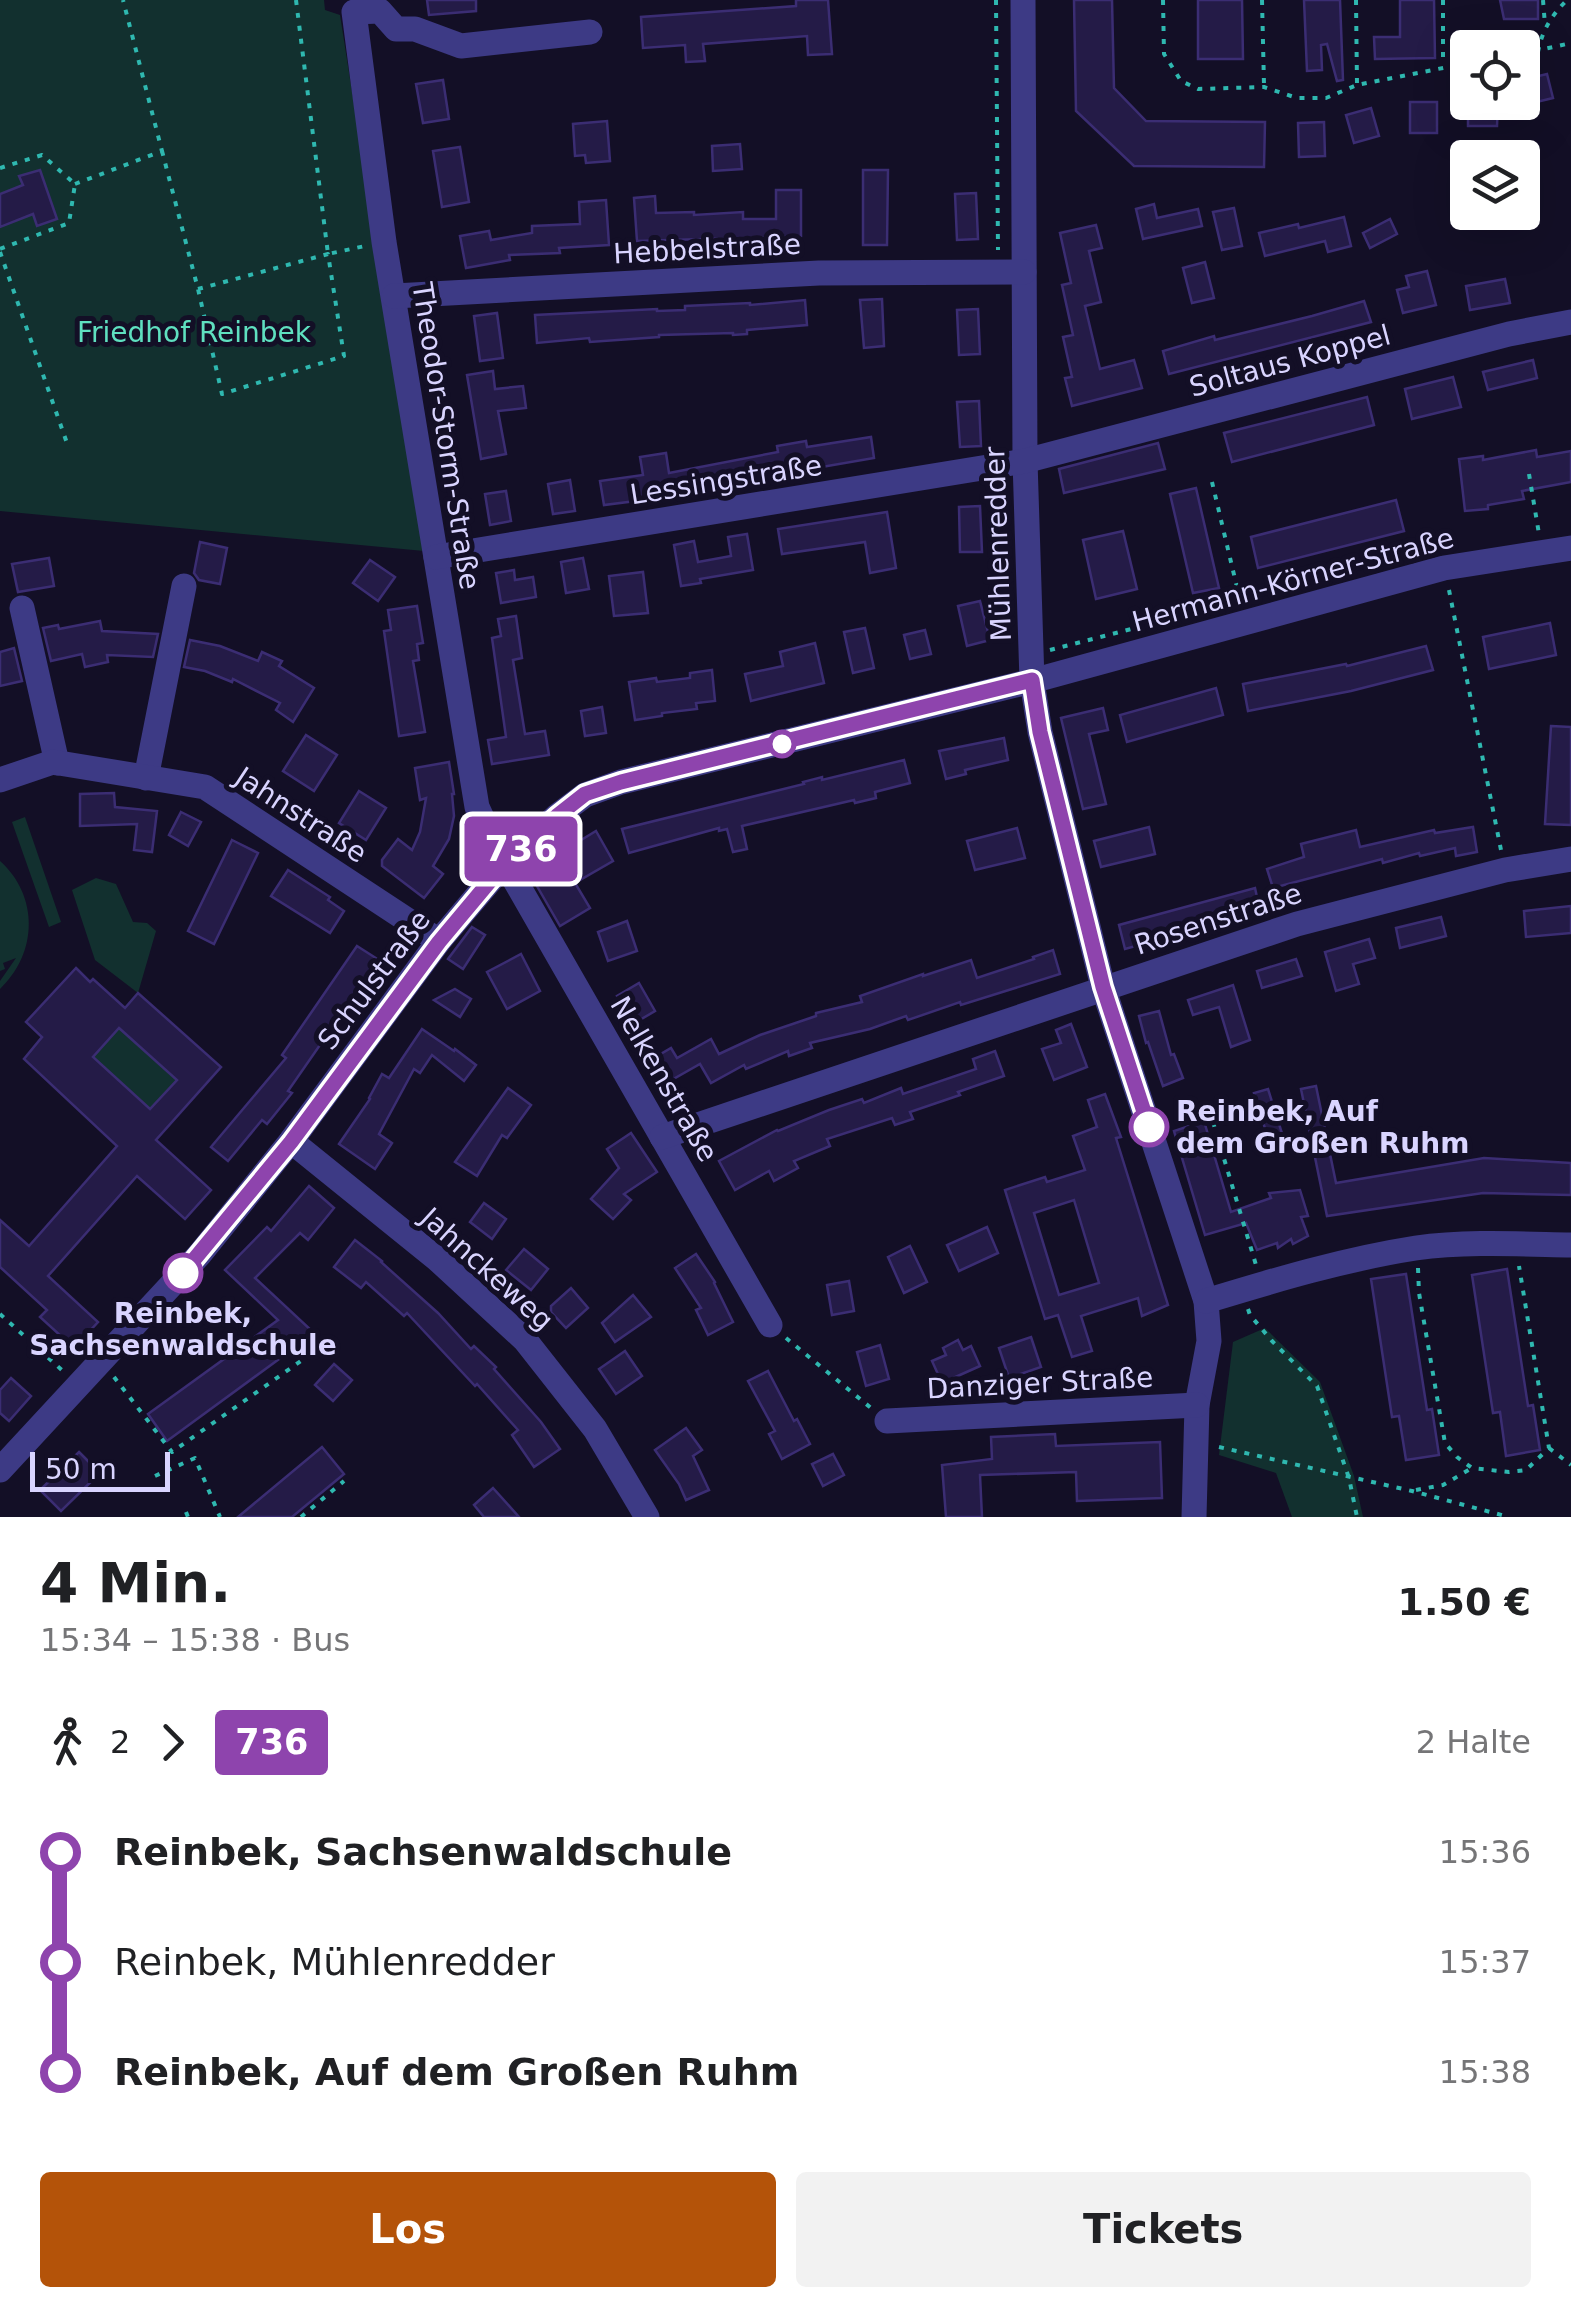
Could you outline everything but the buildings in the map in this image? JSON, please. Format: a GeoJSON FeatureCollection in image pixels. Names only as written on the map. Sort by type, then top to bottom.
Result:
{"type":"FeatureCollection","features":[{"type":"Feature","properties":{"kind":"street","name":"Mühlenredder"},"geometry":{"type":"LineString","coordinates":[[1023,0],[1011,272],[1025,461],[1032,680],[1040,732],[1103,987],[1206,1301],[1209,1341],[1197,1405],[1194,1517]]}},
{"type":"Feature","properties":{"kind":"street","name":"Theodor-Storm-Straße"},"geometry":{"type":"LineString","coordinates":[[505,863],[474,795],[384,242],[354,12],[380,11],[396,29],[415,30],[461,46],[590,32]]}},
{"type":"Feature","properties":{"kind":"street","name":"Hebbelstraße"},"geometry":{"type":"LineString","coordinates":[[394,296],[819,273],[1011,272]]}},
{"type":"Feature","properties":{"kind":"street","name":"Soltaus Koppel"},"geometry":{"type":"LineString","coordinates":[[1025,461],[1492,339],[1571,322]]}},
{"type":"Feature","properties":{"kind":"street","name":"Lessingstraße"},"geometry":{"type":"LineString","coordinates":[[436,557],[1025,461]]}},
{"type":"Feature","properties":{"kind":"street","name":"Hermann-Körner-Straße"},"geometry":{"type":"LineString","coordinates":[[1032,680],[1444,568],[1571,548]]}},
{"type":"Feature","properties":{"kind":"street"},"geometry":{"type":"LineString","coordinates":[[146,778],[184,586]]}},
{"type":"Feature","properties":{"kind":"street"},"geometry":{"type":"LineString","coordinates":[[22,608],[57,763]]}},
{"type":"Feature","properties":{"kind":"street","name":"Schulstraße"},"geometry":{"type":"LineString","coordinates":[[0,1470],[200,1254],[291,1142],[439,942],[505,863],[585,794],[1032,680]]}},
{"type":"Feature","properties":{"kind":"street","name":"Jahnstraße"},"geometry":{"type":"LineString","coordinates":[[0,780],[53,762],[205,787],[439,942]]}},
{"type":"Feature","properties":{"kind":"street","name":"Rosenstraße"},"geometry":{"type":"LineString","coordinates":[[662,1136],[1297,924],[1505,870],[1571,859]]}},
{"type":"Feature","properties":{"kind":"street","name":"Nelkenstraße"},"geometry":{"type":"LineString","coordinates":[[505,863],[770,1325]]}},
{"type":"Feature","properties":{"kind":"street","name":"Jahnckeweg"},"geometry":{"type":"LineString","coordinates":[[291,1142],[436,1259],[526,1340],[594,1429],[646,1517]]}},
{"type":"Feature","properties":{"kind":"street"},"geometry":{"type":"LineString","coordinates":[[1206,1301],[1333,1264],[1418,1248],[1466,1244],[1571,1245]]}},
{"type":"Feature","properties":{"kind":"street","name":"Danziger Straße"},"geometry":{"type":"LineString","coordinates":[[887,1421],[1197,1405]]}},
{"type":"Feature","properties":{"kind":"path"},"geometry":{"type":"LineString","coordinates":[[122,0],[222,394],[344,356],[296,0]]}},
{"type":"Feature","properties":{"kind":"path"},"geometry":{"type":"LineString","coordinates":[[996,0],[1011,272]]}},
{"type":"Feature","properties":{"kind":"path"},"geometry":{"type":"LineString","coordinates":[[1164,0],[1164,54],[1182,81],[1198,89],[1264,86],[1297,98],[1326,98],[1358,85],[1450,66]]}},
{"type":"Feature","properties":{"kind":"path"},"geometry":{"type":"LineString","coordinates":[[1262,0],[1264,86]]}},
{"type":"Feature","properties":{"kind":"path"},"geometry":{"type":"LineString","coordinates":[[1356,0],[1358,85]]}},
{"type":"Feature","properties":{"kind":"path"},"geometry":{"type":"LineString","coordinates":[[1443,0],[1444,67]]}},
{"type":"Feature","properties":{"kind":"path"},"geometry":{"type":"LineString","coordinates":[[1543,0],[1545,28]]}},
{"type":"Feature","properties":{"kind":"path"},"geometry":{"type":"LineString","coordinates":[[1540,42],[1556,10],[1567,0]]}},
{"type":"Feature","properties":{"kind":"path"},"geometry":{"type":"LineString","coordinates":[[1540,52],[1571,44]]}},
{"type":"Feature","properties":{"kind":"path"},"geometry":{"type":"LineString","coordinates":[[76,184],[162,151]]}},
{"type":"Feature","properties":{"kind":"path"},"geometry":{"type":"LineString","coordinates":[[0,168],[42,154],[76,184]]}},
{"type":"Feature","properties":{"kind":"path"},"geometry":{"type":"LineString","coordinates":[[68,446],[0,250],[68,223],[76,184]]}},
{"type":"Feature","properties":{"kind":"path"},"geometry":{"type":"LineString","coordinates":[[198,289],[384,242]]}},
{"type":"Feature","properties":{"kind":"path"},"geometry":{"type":"LineString","coordinates":[[1529,474],[1539,534]]}},
{"type":"Feature","properties":{"kind":"path"},"geometry":{"type":"LineString","coordinates":[[1212,482],[1240,600]]}},
{"type":"Feature","properties":{"kind":"path"},"geometry":{"type":"LineString","coordinates":[[1444,568],[1505,870]]}},
{"type":"Feature","properties":{"kind":"path"},"geometry":{"type":"LineString","coordinates":[[1213,1122],[1251,1287],[1250,1315],[1317,1386],[1357,1517]]}},
{"type":"Feature","properties":{"kind":"path"},"geometry":{"type":"LineString","coordinates":[[1515,1244],[1548,1448],[1571,1465]]}},
{"type":"Feature","properties":{"kind":"path"},"geometry":{"type":"LineString","coordinates":[[1418,1248],[1419,1293],[1444,1442],[1472,1468],[1510,1472],[1526,1470],[1548,1448]]}},
{"type":"Feature","properties":{"kind":"path"},"geometry":{"type":"LineString","coordinates":[[0,1314],[79,1386]]}},
{"type":"Feature","properties":{"kind":"path"},"geometry":{"type":"LineString","coordinates":[[770,1325],[887,1421]]}},
{"type":"Feature","properties":{"kind":"path"},"geometry":{"type":"LineString","coordinates":[[172,1452],[305,1358]]}},
{"type":"Feature","properties":{"kind":"path"},"geometry":{"type":"LineString","coordinates":[[102,1361],[180,1465]]}},
{"type":"Feature","properties":{"kind":"path"},"geometry":{"type":"LineString","coordinates":[[1194,1441],[1509,1517]]}},
{"type":"Feature","properties":{"kind":"path"},"geometry":{"type":"LineString","coordinates":[[155,1476],[195,1458],[220,1517]]}},
{"type":"Feature","properties":{"kind":"path"},"geometry":{"type":"LineString","coordinates":[[1412,1491],[1443,1485],[1472,1468]]}},
{"type":"Feature","properties":{"kind":"path"},"geometry":{"type":"LineString","coordinates":[[301,1517],[344,1481]]}},
{"type":"Feature","properties":{"kind":"green space","name":"Friedhof Reinbek"},"geometry":{"type":"Polygon","coordinates":[[[0,0],[324,0],[325,10],[340,15],[424,551],[0,511],[0,0]]]}},
{"type":"Feature","properties":{"kind":"green space"},"geometry":{"type":"Polygon","coordinates":[[[25,817],[61,922],[49,927],[12,822],[25,817]]]}},
{"type":"Feature","properties":{"kind":"green space"},"geometry":{"type":"Polygon","coordinates":[[[0,861],[22,891],[29,925],[22,959],[0,989],[0,981],[16,958],[3,963],[5,969],[0,971],[0,861]]]}},
{"type":"Feature","properties":{"kind":"green space"},"geometry":{"type":"Polygon","coordinates":[[[96,878],[116,884],[133,922],[147,923],[156,931],[138,993],[95,960],[72,890],[96,878]]]}},
{"type":"Feature","properties":{"kind":"green space"},"geometry":{"type":"Polygon","coordinates":[[[119,1028],[177,1080],[150,1109],[93,1057],[119,1028]]]}},
{"type":"Feature","properties":{"kind":"green space"},"geometry":{"type":"Polygon","coordinates":[[[1265,1328],[1320,1382],[1354,1476],[1363,1517],[1292,1517],[1276,1473],[1219,1455],[1233,1342],[1265,1328]]]}},
{"type":"Feature","properties":{"kind":"bus line","name":"736"},"geometry":{"type":"LineString","coordinates":[[183,1273],[291,1142],[439,942],[505,863],[585,794],[1032,680],[1040,732],[1103,987],[1149,1127]]}},
{"type":"Feature","properties":{"kind":"place","name":"Reinbek, Auf dem Großen Ruhm"},"geometry":{"type":"Point","coordinates":[1149,1127]}},
{"type":"Feature","properties":{"kind":"place","name":"Reinbek, Sachsenwaldschule"},"geometry":{"type":"Point","coordinates":[183,1273]}}]}
